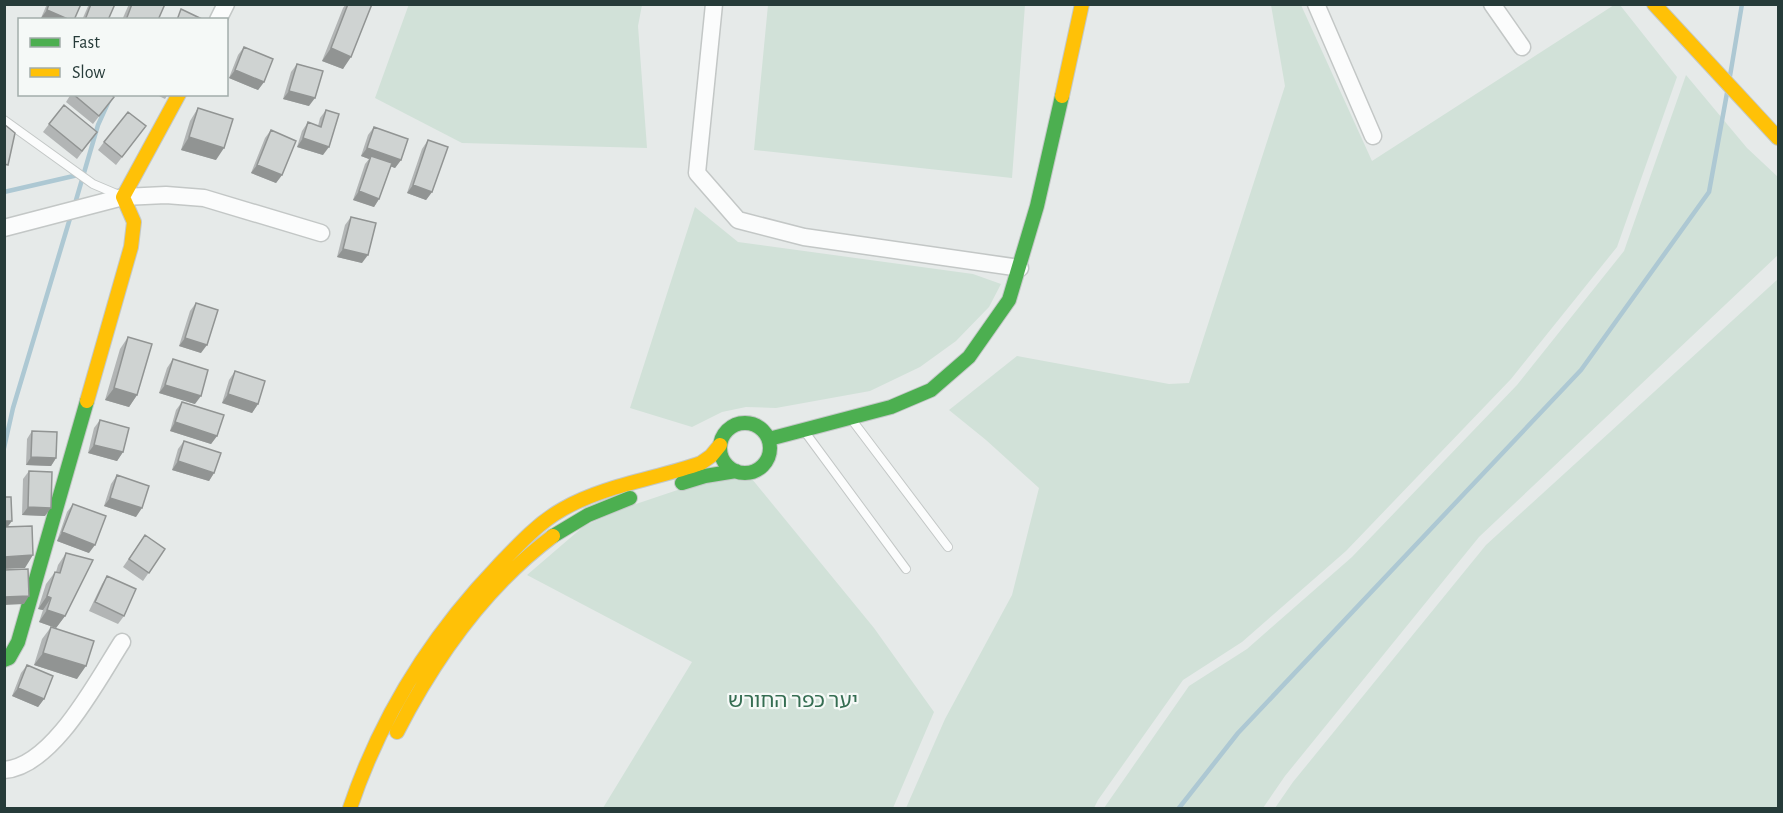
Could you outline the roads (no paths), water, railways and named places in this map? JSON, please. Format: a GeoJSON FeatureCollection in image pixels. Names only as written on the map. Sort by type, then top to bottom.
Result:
{"type":"FeatureCollection","features":[{"type":"Feature","properties":{"kind":"street"},"geometry":{"type":"LineString","coordinates":[[219,18],[226,4]]}},
{"type":"Feature","properties":{"kind":"street"},"geometry":{"type":"LineString","coordinates":[[714,4],[697,173],[738,220],[804,237],[1020,268]]}},
{"type":"Feature","properties":{"kind":"street"},"geometry":{"type":"LineString","coordinates":[[769,439],[891,407],[931,390],[969,357],[1009,300],[1020,268],[1037,206],[1082,4]]}},
{"type":"Feature","properties":{"kind":"street"},"geometry":{"type":"LineString","coordinates":[[1316,4],[1373,136]]}},
{"type":"Feature","properties":{"kind":"street"},"geometry":{"type":"LineString","coordinates":[[1492,4],[1522,47]]}},
{"type":"Feature","properties":{"kind":"street"},"geometry":{"type":"LineString","coordinates":[[1654,4],[1779,138]]}},
{"type":"Feature","properties":{"kind":"street"},"geometry":{"type":"LineString","coordinates":[[123,197],[178,96]]}},
{"type":"Feature","properties":{"kind":"street"},"geometry":{"type":"LineString","coordinates":[[4,228],[123,197],[166,195],[204,198],[321,233]]}},
{"type":"Feature","properties":{"kind":"street"},"geometry":{"type":"LineString","coordinates":[[4,660],[9,658],[18,642],[131,247],[134,222],[123,197]]}},
{"type":"Feature","properties":{"kind":"street"},"geometry":{"type":"LineString","coordinates":[[350,808],[367,759],[416,666],[456,611],[506,557],[562,510],[604,491],[701,463],[720,445],[722,437],[728,430],[741,423],[758,426],[769,439],[770,450],[763,466],[747,473],[729,467],[723,460],[720,445]]}},
{"type":"Feature","properties":{"kind":"street"},"geometry":{"type":"LineString","coordinates":[[378,774],[411,705],[447,650],[485,602],[546,542],[586,516],[624,500],[705,476],[736,471]]}},
{"type":"Feature","properties":{"kind":"street"},"geometry":{"type":"LineString","coordinates":[[4,770],[28,761],[48,748],[67,728],[122,642]]}},
{"type":"Feature","properties":{"kind":"lane"},"geometry":{"type":"LineString","coordinates":[[4,120],[93,184],[123,197]]}},
{"type":"Feature","properties":{"kind":"lane"},"geometry":{"type":"LineString","coordinates":[[850,417],[948,546]]}},
{"type":"Feature","properties":{"kind":"lane"},"geometry":{"type":"LineString","coordinates":[[803,430],[906,569]]}},
{"type":"Feature","properties":{"kind":"waterway"},"geometry":{"type":"LineString","coordinates":[[1730,76],[1742,4]]}},
{"type":"Feature","properties":{"kind":"waterway"},"geometry":{"type":"LineString","coordinates":[[1179,808],[1238,733],[1581,370],[1709,192],[1727,93]]}},
{"type":"Feature","properties":{"kind":"waterway"},"geometry":{"type":"LineString","coordinates":[[74,207],[98,125],[111,96]]}},
{"type":"Feature","properties":{"kind":"waterway"},"geometry":{"type":"LineString","coordinates":[[4,192],[78,175]]}},
{"type":"Feature","properties":{"kind":"waterway"},"geometry":{"type":"LineString","coordinates":[[4,448],[13,408],[71,215]]}},
{"type":"Feature","properties":{"kind":"park label","name":"יער כפר החורש"},"geometry":{"type":"Point","coordinates":[793,700]}}]}
